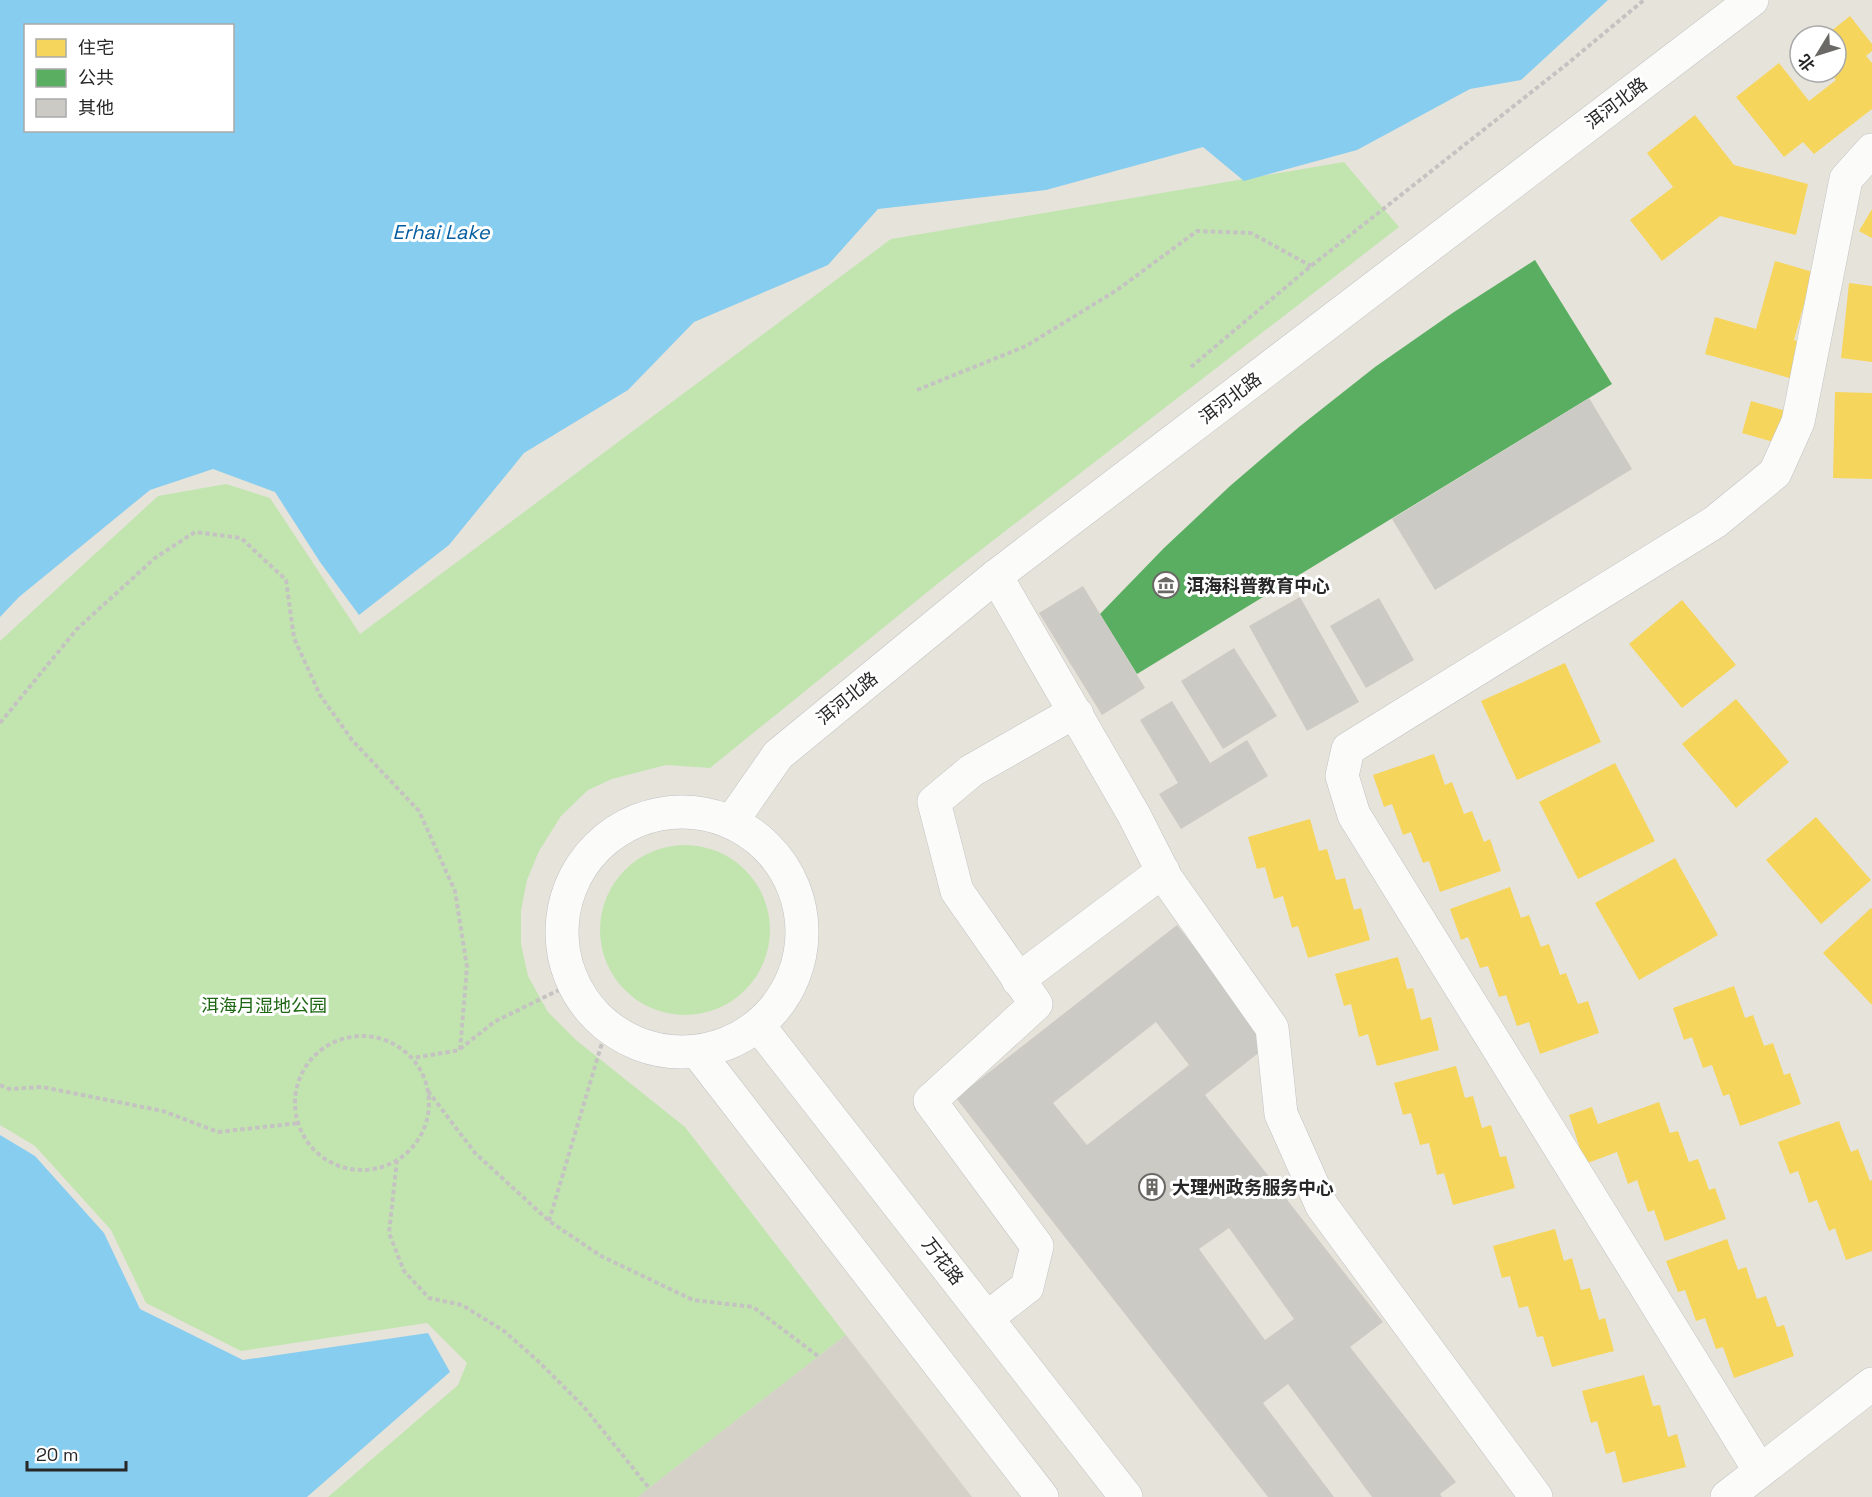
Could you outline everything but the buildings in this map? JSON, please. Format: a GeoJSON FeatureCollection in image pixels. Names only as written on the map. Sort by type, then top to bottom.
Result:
{"type":"FeatureCollection","features":[{"type":"Feature","properties":{"kind":"street","name":"洱河北路"},"geometry":{"type":"LineString","coordinates":[[732,821],[778,755],[996,576],[1752,0]]}},
{"type":"Feature","properties":{"kind":"street"},"geometry":{"type":"LineString","coordinates":[[1760,1471],[1354,816],[1342,776],[1348,749],[1715,522],[1775,473],[1798,422],[1846,179],[1872,150]]}},
{"type":"Feature","properties":{"kind":"street"},"geometry":{"type":"LineString","coordinates":[[996,576],[1077,714],[1163,871],[1272,1028],[1281,1114],[1322,1206],[1536,1497]]}},
{"type":"Feature","properties":{"kind":"street"},"geometry":{"type":"LineString","coordinates":[[987,1318],[1027,1287],[1037,1246],[930,1101],[1036,1004],[957,891],[933,802],[971,771],[1064,718],[1077,714]]}},
{"type":"Feature","properties":{"kind":"street"},"geometry":{"type":"LineString","coordinates":[[668,812],[700,812],[732,821],[766,844],[790,877],[802,916],[801,957],[786,996],[759,1026],[732,1043],[699,1054],[668,1053],[636,1044],[607,1026],[588,1007],[573,983],[563,952],[562,920],[570,888],[585,860],[608,836],[636,820],[668,812]]}},
{"type":"Feature","properties":{"kind":"street"},"geometry":{"type":"LineString","coordinates":[[1018,980],[1163,871]]}},
{"type":"Feature","properties":{"kind":"street","name":"万花路"},"geometry":{"type":"LineString","coordinates":[[759,1026],[1126,1497]]}},
{"type":"Feature","properties":{"kind":"street"},"geometry":{"type":"LineString","coordinates":[[699,1054],[1042,1497]]}},
{"type":"Feature","properties":{"kind":"street"},"geometry":{"type":"LineString","coordinates":[[1727,1497],[1872,1384]]}},
{"type":"Feature","properties":{"kind":"path"},"geometry":{"type":"LineString","coordinates":[[1191,368],[1311,266],[1567,64],[1644,0]]}},
{"type":"Feature","properties":{"kind":"path"},"geometry":{"type":"LineString","coordinates":[[918,390],[1026,346],[1117,290],[1197,231],[1251,233],[1311,266]]}},
{"type":"Feature","properties":{"kind":"path"},"geometry":{"type":"LineString","coordinates":[[0,723],[77,629],[155,558],[195,532],[241,538],[286,580],[294,638],[320,695],[352,740],[419,811],[455,891],[467,967],[460,1050]]}},
{"type":"Feature","properties":{"kind":"path"},"geometry":{"type":"LineString","coordinates":[[413,1058],[460,1050],[494,1022],[573,983]]}},
{"type":"Feature","properties":{"kind":"path"},"geometry":{"type":"LineString","coordinates":[[549,1221],[607,1026]]}},
{"type":"Feature","properties":{"kind":"path"},"geometry":{"type":"LineString","coordinates":[[350,1036],[373,1036],[394,1044],[413,1058],[424,1077],[428,1091],[428,1119],[420,1139],[405,1155],[387,1166],[366,1170],[344,1168],[325,1159],[309,1144],[298,1124],[295,1101],[300,1078],[311,1059],[329,1044],[350,1036]]}},
{"type":"Feature","properties":{"kind":"path"},"geometry":{"type":"LineString","coordinates":[[0,1085],[9,1089],[42,1087],[163,1111],[218,1132],[298,1124]]}},
{"type":"Feature","properties":{"kind":"path"},"geometry":{"type":"LineString","coordinates":[[428,1091],[475,1153],[549,1221],[601,1256],[693,1300],[753,1307],[818,1356]]}},
{"type":"Feature","properties":{"kind":"path"},"geometry":{"type":"LineString","coordinates":[[397,1160],[389,1233],[404,1271],[429,1298],[462,1305],[504,1331],[538,1361],[584,1407],[649,1488]]}},
{"type":"Feature","properties":{"kind":"green space","name":"洱海月湿地公园"},"geometry":{"type":"Polygon","coordinates":[[[1344,162],[1399,227],[946,577],[710,768],[666,765],[612,779],[588,790],[561,816],[539,851],[527,880],[521,911],[521,944],[528,976],[548,1012],[576,1040],[685,1127],[846,1335],[638,1497],[328,1497],[458,1385],[467,1363],[427,1323],[241,1351],[146,1303],[111,1230],[35,1146],[0,1125],[0,641],[158,496],[226,484],[270,498],[360,634],[891,239],[1344,162]]]}},
{"type":"Feature","properties":{"kind":"green space"},"geometry":{"type":"Polygon","coordinates":[[[685,845],[718,851],[745,870],[764,897],[770,930],[764,963],[745,990],[718,1009],[685,1015],[652,1009],[625,990],[606,963],[600,930],[606,897],[625,870],[652,851],[685,845]]]}},
{"type":"Feature","properties":{"kind":"shaded area"},"geometry":{"type":"Polygon","coordinates":[[[846,1335],[972,1497],[638,1497],[649,1488],[846,1335]]]}},
{"type":"Feature","properties":{"kind":"water","name":"Erhai Lake"},"geometry":{"type":"Polygon","coordinates":[[[0,0],[1608,0],[1521,80],[1470,89],[1357,150],[1244,181],[1203,147],[1046,190],[878,209],[828,265],[694,322],[628,390],[524,453],[449,545],[359,615],[320,562],[275,492],[213,469],[150,490],[19,597],[0,617],[0,0]]]}},
{"type":"Feature","properties":{"kind":"water"},"geometry":{"type":"Polygon","coordinates":[[[0,1135],[35,1156],[104,1233],[140,1309],[243,1360],[428,1333],[450,1372],[307,1497],[0,1497],[0,1135]]]}},
{"type":"Feature","properties":{"kind":"place","name":"洱海科普教育中心"},"geometry":{"type":"Point","coordinates":[1166,585]}},
{"type":"Feature","properties":{"kind":"place","name":"大理州政务服务中心"},"geometry":{"type":"Point","coordinates":[1152,1187]}}]}
